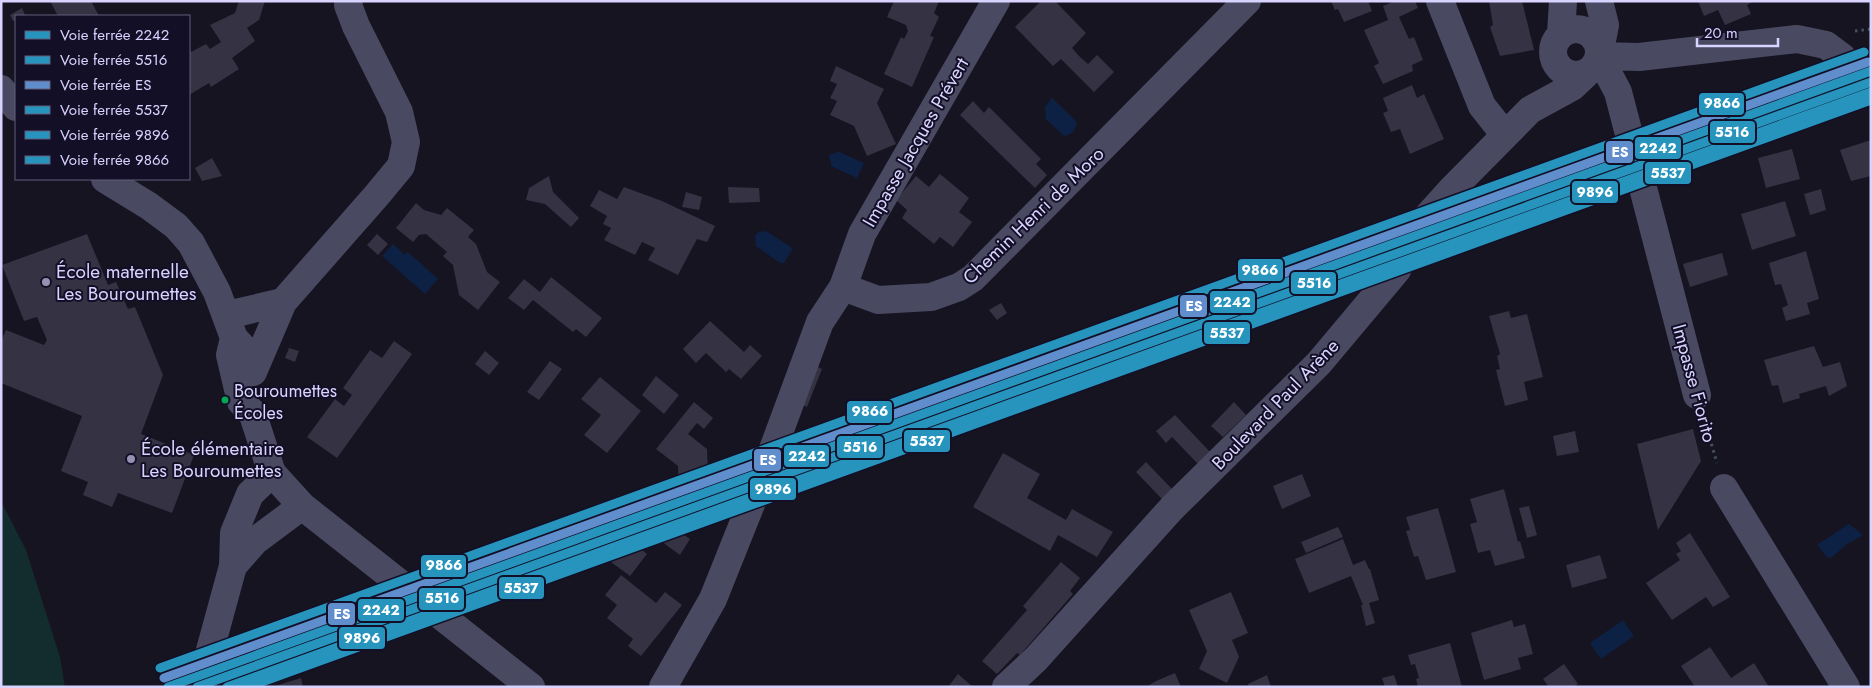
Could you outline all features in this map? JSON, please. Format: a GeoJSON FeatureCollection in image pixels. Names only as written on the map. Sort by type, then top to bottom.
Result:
{"type":"FeatureCollection","features":[{"type":"Feature","properties":{"kind":"street"},"geometry":{"type":"LineString","coordinates":[[253,372],[282,302],[401,166],[406,142],[398,112],[356,26],[348,5],[349,1]]}},
{"type":"Feature","properties":{"kind":"street","name":"Impasse Jacques Prévert"},"geometry":{"type":"LineString","coordinates":[[843,287],[862,234],[996,1]]}},
{"type":"Feature","properties":{"kind":"street","name":"Chemin Henri de Moro"},"geometry":{"type":"LineString","coordinates":[[843,287],[878,300],[931,297],[959,287],[973,278],[1247,1]]}},
{"type":"Feature","properties":{"kind":"street"},"geometry":{"type":"LineString","coordinates":[[1440,1],[1482,106],[1505,135]]}},
{"type":"Feature","properties":{"kind":"street"},"geometry":{"type":"LineString","coordinates":[[1558,46],[1568,30],[1576,28],[1591,34],[1599,47],[1594,63],[1582,74],[1568,74],[1561,70],[1558,46],[1563,1]]}},
{"type":"Feature","properties":{"kind":"street"},"geometry":{"type":"LineString","coordinates":[[1594,63],[1605,25],[1599,1]]}},
{"type":"Feature","properties":{"kind":"street"},"geometry":{"type":"LineString","coordinates":[[1594,63],[1640,56],[1797,39],[1826,46],[1842,57],[1871,92]]}},
{"type":"Feature","properties":{"kind":"street","name":"Boulevard Paul Arène"},"geometry":{"type":"LineString","coordinates":[[1530,110],[1558,46]]}},
{"type":"Feature","properties":{"kind":"street","name":"Boulevard Paul Arène"},"geometry":{"type":"LineString","coordinates":[[1006,687],[1036,659],[1172,508],[1318,363],[1397,270],[1416,230],[1451,190],[1530,110],[1572,87],[1594,63]]}},
{"type":"Feature","properties":{"kind":"street","name":"Impasse Fiorito"},"geometry":{"type":"LineString","coordinates":[[1594,63],[1618,92],[1697,394]]}},
{"type":"Feature","properties":{"kind":"street"},"geometry":{"type":"LineString","coordinates":[[1,89],[15,105]]}},
{"type":"Feature","properties":{"kind":"street"},"geometry":{"type":"LineString","coordinates":[[107,180],[149,206],[176,226],[191,243],[217,292],[231,327],[245,349],[259,397],[252,412]]}},
{"type":"Feature","properties":{"kind":"street"},"geometry":{"type":"LineString","coordinates":[[663,687],[713,599],[773,449],[820,322],[843,287]]}},
{"type":"Feature","properties":{"kind":"street"},"geometry":{"type":"LineString","coordinates":[[231,327],[282,302]]}},
{"type":"Feature","properties":{"kind":"street"},"geometry":{"type":"LineString","coordinates":[[231,327],[230,355],[242,402],[252,412],[272,473],[302,506],[531,687]]}},
{"type":"Feature","properties":{"kind":"street"},"geometry":{"type":"LineString","coordinates":[[200,687],[233,566],[234,533],[250,494],[272,473]]}},
{"type":"Feature","properties":{"kind":"street"},"geometry":{"type":"LineString","coordinates":[[1724,488],[1846,687]]}},
{"type":"Feature","properties":{"kind":"street"},"geometry":{"type":"LineString","coordinates":[[233,566],[254,541],[302,506]]}},
{"type":"Feature","properties":{"kind":"path","name":"Impasse Fiorito"},"geometry":{"type":"LineString","coordinates":[[1697,394],[1724,488]]}},
{"type":"Feature","properties":{"kind":"green space"},"geometry":{"type":"Polygon","coordinates":[[[1,501],[26,550],[60,657],[65,687],[1,687],[1,501]]]}},
{"type":"Feature","properties":{"kind":"water"},"geometry":{"type":"Polygon","coordinates":[[[1052,98],[1077,122],[1075,130],[1069,135],[1064,136],[1046,119],[1045,107],[1052,98]]]}},
{"type":"Feature","properties":{"kind":"water"},"geometry":{"type":"Polygon","coordinates":[[[837,151],[864,163],[857,178],[831,166],[829,156],[837,151]]]}},
{"type":"Feature","properties":{"kind":"water"},"geometry":{"type":"Polygon","coordinates":[[[766,231],[791,247],[792,250],[784,263],[780,263],[756,246],[755,235],[766,231]]]}},
{"type":"Feature","properties":{"kind":"water"},"geometry":{"type":"Polygon","coordinates":[[[393,244],[405,255],[408,252],[438,279],[425,294],[382,256],[393,244]]]}},
{"type":"Feature","properties":{"kind":"water"},"geometry":{"type":"Polygon","coordinates":[[[1849,524],[1861,533],[1862,536],[1847,544],[1831,558],[1827,557],[1818,544],[1849,524]]]}},
{"type":"Feature","properties":{"kind":"water"},"geometry":{"type":"Polygon","coordinates":[[[1623,620],[1634,636],[1601,659],[1590,643],[1623,620]]]}},
{"type":"Feature","properties":{"kind":"building"},"geometry":{"type":"Polygon","coordinates":[[[50,1],[91,1],[98,15],[57,15],[50,1]]]}},
{"type":"Feature","properties":{"kind":"building"},"geometry":{"type":"Polygon","coordinates":[[[239,1],[265,1],[259,20],[247,28],[255,41],[232,58],[239,69],[211,87],[209,83],[190,94],[190,50],[191,52],[206,44],[210,49],[221,42],[210,25],[235,13],[239,1]]]}},
{"type":"Feature","properties":{"kind":"building"},"geometry":{"type":"Polygon","coordinates":[[[894,1],[939,1],[934,13],[939,17],[930,36],[934,37],[912,87],[884,74],[901,37],[904,39],[908,31],[906,25],[887,17],[894,1]]]}},
{"type":"Feature","properties":{"kind":"building"},"geometry":{"type":"Polygon","coordinates":[[[1041,1],[1055,1],[1086,33],[1072,48],[1079,56],[1088,64],[1097,55],[1114,72],[1094,92],[1061,59],[1053,66],[1015,27],[1041,1]]]}},
{"type":"Feature","properties":{"kind":"building"},"geometry":{"type":"Polygon","coordinates":[[[1331,1],[1368,1],[1372,11],[1344,22],[1338,9],[1335,10],[1331,1]]]}},
{"type":"Feature","properties":{"kind":"building"},"geometry":{"type":"Polygon","coordinates":[[[1395,1],[1415,1],[1418,8],[1399,17],[1409,39],[1414,37],[1423,60],[1412,65],[1413,71],[1383,84],[1374,66],[1379,63],[1364,30],[1388,20],[1383,6],[1395,1]]]}},
{"type":"Feature","properties":{"kind":"building"},"geometry":{"type":"Polygon","coordinates":[[[1489,1],[1522,1],[1534,50],[1500,56],[1490,27],[1493,25],[1489,1]]]}},
{"type":"Feature","properties":{"kind":"building"},"geometry":{"type":"Polygon","coordinates":[[[1698,1],[1754,1],[1747,5],[1751,14],[1725,25],[1718,10],[1704,16],[1698,1]]]}},
{"type":"Feature","properties":{"kind":"building"},"geometry":{"type":"Polygon","coordinates":[[[22,8],[25,15],[15,15],[15,20],[13,21],[10,15],[22,8]]]}},
{"type":"Feature","properties":{"kind":"building"},"geometry":{"type":"Polygon","coordinates":[[[836,66],[884,89],[877,103],[896,144],[867,156],[854,126],[830,115],[837,101],[830,98],[837,84],[830,81],[836,66]]]}},
{"type":"Feature","properties":{"kind":"building"},"geometry":{"type":"Polygon","coordinates":[[[1775,84],[1782,112],[1725,128],[1719,106],[1724,105],[1723,98],[1775,84]]]}},
{"type":"Feature","properties":{"kind":"building"},"geometry":{"type":"Polygon","coordinates":[[[1412,85],[1417,98],[1424,94],[1444,139],[1410,154],[1400,129],[1391,132],[1383,113],[1388,111],[1383,98],[1412,85]]]}},
{"type":"Feature","properties":{"kind":"building"},"geometry":{"type":"Polygon","coordinates":[[[973,101],[984,113],[989,107],[1041,159],[1036,164],[1047,175],[1035,188],[960,115],[973,101]]]}},
{"type":"Feature","properties":{"kind":"building"},"geometry":{"type":"Polygon","coordinates":[[[1784,117],[1789,135],[1774,140],[1770,121],[1784,117]]]}},
{"type":"Feature","properties":{"kind":"building"},"geometry":{"type":"Polygon","coordinates":[[[1871,140],[1871,176],[1851,181],[1840,150],[1871,140]]]}},
{"type":"Feature","properties":{"kind":"building"},"geometry":{"type":"Polygon","coordinates":[[[1792,149],[1800,179],[1766,188],[1758,158],[1792,149]]]}},
{"type":"Feature","properties":{"kind":"building"},"geometry":{"type":"Polygon","coordinates":[[[212,158],[222,176],[202,181],[195,168],[212,158]]]}},
{"type":"Feature","properties":{"kind":"building"},"geometry":{"type":"Polygon","coordinates":[[[940,174],[969,198],[959,212],[972,222],[953,247],[940,237],[934,244],[902,218],[907,210],[896,200],[916,176],[929,187],[940,174]]]}},
{"type":"Feature","properties":{"kind":"building"},"geometry":{"type":"Polygon","coordinates":[[[549,176],[553,192],[579,218],[571,227],[545,204],[526,200],[529,188],[549,176]]]}},
{"type":"Feature","properties":{"kind":"building"},"geometry":{"type":"Polygon","coordinates":[[[624,187],[662,201],[715,226],[707,242],[697,239],[678,275],[648,260],[655,248],[642,242],[635,255],[604,240],[611,228],[603,224],[607,216],[590,206],[599,190],[617,199],[624,187]]]}},
{"type":"Feature","properties":{"kind":"building"},"geometry":{"type":"Polygon","coordinates":[[[728,187],[759,188],[760,202],[729,203],[728,187]]]}},
{"type":"Feature","properties":{"kind":"building"},"geometry":{"type":"Polygon","coordinates":[[[1821,189],[1826,210],[1810,215],[1804,194],[1821,189]]]}},
{"type":"Feature","properties":{"kind":"building"},"geometry":{"type":"Polygon","coordinates":[[[686,192],[702,197],[699,210],[682,207],[686,192]]]}},
{"type":"Feature","properties":{"kind":"building"},"geometry":{"type":"Polygon","coordinates":[[[1486,197],[1495,231],[1471,238],[1465,212],[1471,201],[1486,197]]]}},
{"type":"Feature","properties":{"kind":"building"},"geometry":{"type":"Polygon","coordinates":[[[1785,201],[1796,236],[1752,250],[1741,214],[1785,201]]]}},
{"type":"Feature","properties":{"kind":"building"},"geometry":{"type":"Polygon","coordinates":[[[416,203],[424,210],[441,215],[447,208],[474,230],[468,237],[476,244],[487,272],[500,282],[478,310],[459,295],[453,265],[443,256],[447,252],[426,234],[419,235],[413,242],[396,228],[416,203]]]}},
{"type":"Feature","properties":{"kind":"building"},"geometry":{"type":"Polygon","coordinates":[[[87,234],[108,285],[116,282],[128,309],[135,307],[163,375],[141,434],[194,455],[172,513],[118,493],[112,507],[83,495],[88,482],[61,471],[82,416],[1,383],[1,341],[6,330],[44,345],[47,340],[37,317],[24,321],[2,265],[87,234]]]}},
{"type":"Feature","properties":{"kind":"building"},"geometry":{"type":"Polygon","coordinates":[[[377,234],[388,244],[378,255],[367,245],[377,234]]]}},
{"type":"Feature","properties":{"kind":"building"},"geometry":{"type":"Polygon","coordinates":[[[1806,251],[1819,299],[1807,303],[1810,314],[1786,321],[1782,308],[1788,305],[1781,284],[1775,285],[1769,263],[1806,251]]]}},
{"type":"Feature","properties":{"kind":"building"},"geometry":{"type":"Polygon","coordinates":[[[1722,253],[1728,275],[1690,287],[1683,264],[1722,253]]]}},
{"type":"Feature","properties":{"kind":"building"},"geometry":{"type":"Polygon","coordinates":[[[551,277],[602,318],[586,337],[576,329],[573,332],[533,300],[524,310],[508,298],[524,279],[540,292],[551,277]]]}},
{"type":"Feature","properties":{"kind":"building"},"geometry":{"type":"Polygon","coordinates":[[[1001,303],[1007,313],[997,320],[989,310],[1001,303]]]}},
{"type":"Feature","properties":{"kind":"building"},"geometry":{"type":"Polygon","coordinates":[[[1509,311],[1511,318],[1527,314],[1543,377],[1524,382],[1528,400],[1505,406],[1496,370],[1500,369],[1497,356],[1500,354],[1489,316],[1509,311]]]}},
{"type":"Feature","properties":{"kind":"building"},"geometry":{"type":"Polygon","coordinates":[[[710,321],[744,352],[750,345],[762,356],[741,379],[729,369],[726,372],[706,353],[696,363],[683,349],[710,321]]]}},
{"type":"Feature","properties":{"kind":"building"},"geometry":{"type":"Polygon","coordinates":[[[394,341],[412,354],[337,458],[307,437],[335,399],[344,406],[352,395],[343,388],[370,350],[382,358],[394,341]]]}},
{"type":"Feature","properties":{"kind":"building"},"geometry":{"type":"Polygon","coordinates":[[[1814,346],[1823,367],[1840,362],[1847,386],[1829,396],[1826,386],[1799,394],[1800,398],[1783,403],[1778,385],[1772,386],[1764,360],[1814,346]]]}},
{"type":"Feature","properties":{"kind":"building"},"geometry":{"type":"Polygon","coordinates":[[[289,348],[299,351],[295,362],[285,358],[289,348]]]}},
{"type":"Feature","properties":{"kind":"building"},"geometry":{"type":"Polygon","coordinates":[[[485,351],[499,363],[489,375],[475,364],[485,351]]]}},
{"type":"Feature","properties":{"kind":"building"},"geometry":{"type":"Polygon","coordinates":[[[550,361],[562,369],[539,400],[527,392],[550,361]]]}},
{"type":"Feature","properties":{"kind":"building"},"geometry":{"type":"Polygon","coordinates":[[[809,363],[822,369],[807,407],[795,402],[809,363]]]}},
{"type":"Feature","properties":{"kind":"building"},"geometry":{"type":"Polygon","coordinates":[[[656,376],[679,395],[664,414],[642,395],[656,376]]]}},
{"type":"Feature","properties":{"kind":"building"},"geometry":{"type":"Polygon","coordinates":[[[600,377],[641,411],[607,453],[584,435],[601,415],[581,399],[600,377]]]}},
{"type":"Feature","properties":{"kind":"building"},"geometry":{"type":"Polygon","coordinates":[[[694,402],[713,418],[704,429],[697,423],[688,434],[707,449],[709,497],[679,498],[678,466],[656,449],[694,402]]]}},
{"type":"Feature","properties":{"kind":"building"},"geometry":{"type":"Polygon","coordinates":[[[1234,402],[1246,415],[1223,437],[1211,426],[1234,402]]]}},
{"type":"Feature","properties":{"kind":"building"},"geometry":{"type":"Polygon","coordinates":[[[1175,415],[1211,453],[1199,465],[1172,437],[1166,443],[1156,431],[1175,415]]]}},
{"type":"Feature","properties":{"kind":"building"},"geometry":{"type":"Polygon","coordinates":[[[1693,429],[1701,461],[1658,530],[1637,444],[1693,429]]]}},
{"type":"Feature","properties":{"kind":"building"},"geometry":{"type":"Polygon","coordinates":[[[1575,431],[1579,452],[1557,456],[1553,436],[1575,431]]]}},
{"type":"Feature","properties":{"kind":"building"},"geometry":{"type":"Polygon","coordinates":[[[1003,453],[1040,474],[1027,498],[1066,520],[1072,509],[1113,532],[1097,557],[1058,535],[1050,551],[973,507],[1003,453]]]}},
{"type":"Feature","properties":{"kind":"building"},"geometry":{"type":"Polygon","coordinates":[[[1146,462],[1172,489],[1162,499],[1136,472],[1146,462]]]}},
{"type":"Feature","properties":{"kind":"building"},"geometry":{"type":"Polygon","coordinates":[[[1302,474],[1311,496],[1282,509],[1273,486],[1302,474]]]}},
{"type":"Feature","properties":{"kind":"building"},"geometry":{"type":"Polygon","coordinates":[[[1504,489],[1518,542],[1520,541],[1525,558],[1495,566],[1490,550],[1478,553],[1470,524],[1477,522],[1470,499],[1504,489]]]}},
{"type":"Feature","properties":{"kind":"building"},"geometry":{"type":"Polygon","coordinates":[[[1529,506],[1537,535],[1527,538],[1519,508],[1529,506]]]}},
{"type":"Feature","properties":{"kind":"building"},"geometry":{"type":"Polygon","coordinates":[[[1438,508],[1456,572],[1426,580],[1418,556],[1414,557],[1406,531],[1410,530],[1406,517],[1438,508]]]}},
{"type":"Feature","properties":{"kind":"building"},"geometry":{"type":"Polygon","coordinates":[[[664,521],[690,539],[680,555],[654,536],[664,521]]]}},
{"type":"Feature","properties":{"kind":"building"},"geometry":{"type":"Polygon","coordinates":[[[1338,527],[1343,537],[1306,553],[1301,542],[1338,527]]]}},
{"type":"Feature","properties":{"kind":"building"},"geometry":{"type":"Polygon","coordinates":[[[1690,533],[1730,597],[1713,607],[1706,597],[1672,620],[1646,583],[1680,560],[1676,554],[1681,551],[1676,543],[1690,533]]]}},
{"type":"Feature","properties":{"kind":"building"},"geometry":{"type":"Polygon","coordinates":[[[1343,539],[1353,565],[1365,560],[1370,569],[1379,600],[1369,603],[1375,623],[1366,626],[1361,605],[1363,605],[1351,576],[1309,593],[1295,559],[1343,539]]]}},
{"type":"Feature","properties":{"kind":"building"},"geometry":{"type":"Polygon","coordinates":[[[629,540],[647,554],[630,576],[611,562],[629,540]]]}},
{"type":"Feature","properties":{"kind":"building"},"geometry":{"type":"Polygon","coordinates":[[[1600,555],[1607,578],[1572,588],[1566,565],[1600,555]]]}},
{"type":"Feature","properties":{"kind":"building"},"geometry":{"type":"Polygon","coordinates":[[[1061,562],[1080,578],[1070,591],[1073,594],[1020,655],[1017,653],[997,674],[982,661],[1027,610],[1023,606],[1061,562]]]}},
{"type":"Feature","properties":{"kind":"building"},"geometry":{"type":"Polygon","coordinates":[[[621,575],[656,603],[665,592],[682,605],[641,656],[628,646],[633,639],[607,618],[617,605],[605,595],[621,575]]]}},
{"type":"Feature","properties":{"kind":"building"},"geometry":{"type":"Polygon","coordinates":[[[1231,592],[1248,633],[1232,640],[1239,657],[1227,683],[1199,669],[1207,651],[1189,610],[1231,592]]]}},
{"type":"Feature","properties":{"kind":"building"},"geometry":{"type":"Polygon","coordinates":[[[1512,620],[1514,627],[1525,624],[1533,654],[1518,658],[1521,669],[1484,680],[1471,633],[1512,620]]]}},
{"type":"Feature","properties":{"kind":"building"},"geometry":{"type":"Polygon","coordinates":[[[1450,643],[1462,687],[1418,687],[1416,679],[1419,678],[1415,664],[1411,665],[1408,655],[1450,643]]]}},
{"type":"Feature","properties":{"kind":"building"},"geometry":{"type":"Polygon","coordinates":[[[1710,647],[1731,678],[1754,663],[1769,687],[1695,687],[1681,666],[1710,647]]]}},
{"type":"Feature","properties":{"kind":"building"},"geometry":{"type":"Polygon","coordinates":[[[1564,664],[1578,684],[1574,687],[1549,687],[1543,679],[1564,664]]]}},
{"type":"Feature","properties":{"kind":"building"},"geometry":{"type":"Polygon","coordinates":[[[1175,673],[1181,687],[1146,687],[1156,681],[1175,673]]]}},
{"type":"Feature","properties":{"kind":"building"},"geometry":{"type":"Polygon","coordinates":[[[958,674],[973,687],[948,687],[958,674]]]}},
{"type":"Feature","properties":{"kind":"building"},"geometry":{"type":"Polygon","coordinates":[[[1267,675],[1271,687],[1249,687],[1248,684],[1267,675]]]}},
{"type":"Feature","properties":{"kind":"building"},"geometry":{"type":"Polygon","coordinates":[[[1394,675],[1398,687],[1385,687],[1382,678],[1394,675]]]}},
{"type":"Feature","properties":{"kind":"building"},"geometry":{"type":"Polygon","coordinates":[[[301,678],[303,687],[275,687],[275,686],[301,678]]]}},
{"type":"Feature","properties":{"kind":"rail line","name":"9866"},"geometry":{"type":"LineString","coordinates":[[160,668],[1864,52]]}},
{"type":"Feature","properties":{"kind":"rail line","name":"ES"},"geometry":{"type":"LineString","coordinates":[[164,678],[1868,62]]}},
{"type":"Feature","properties":{"kind":"rail line","name":"2242"},"geometry":{"type":"LineString","coordinates":[[168,687],[1871,71]]}},
{"type":"Feature","properties":{"kind":"rail line","name":"5516"},"geometry":{"type":"LineString","coordinates":[[197,687],[1871,82]]}},
{"type":"Feature","properties":{"kind":"rail line","name":"9896"},"geometry":{"type":"LineString","coordinates":[[227,687],[1871,92]]}},
{"type":"Feature","properties":{"kind":"rail line","name":"5537"},"geometry":{"type":"LineString","coordinates":[[248,687],[1871,100]]}},
{"type":"Feature","properties":{"kind":"place","name":"École maternelle Les Bouroumettes"},"geometry":{"type":"Point","coordinates":[46,282]}},
{"type":"Feature","properties":{"kind":"place","name":"Bouroumettes Écoles"},"geometry":{"type":"Point","coordinates":[225,400]}},
{"type":"Feature","properties":{"kind":"place","name":"École élémentaire Les Bouroumettes"},"geometry":{"type":"Point","coordinates":[131,459]}}]}
